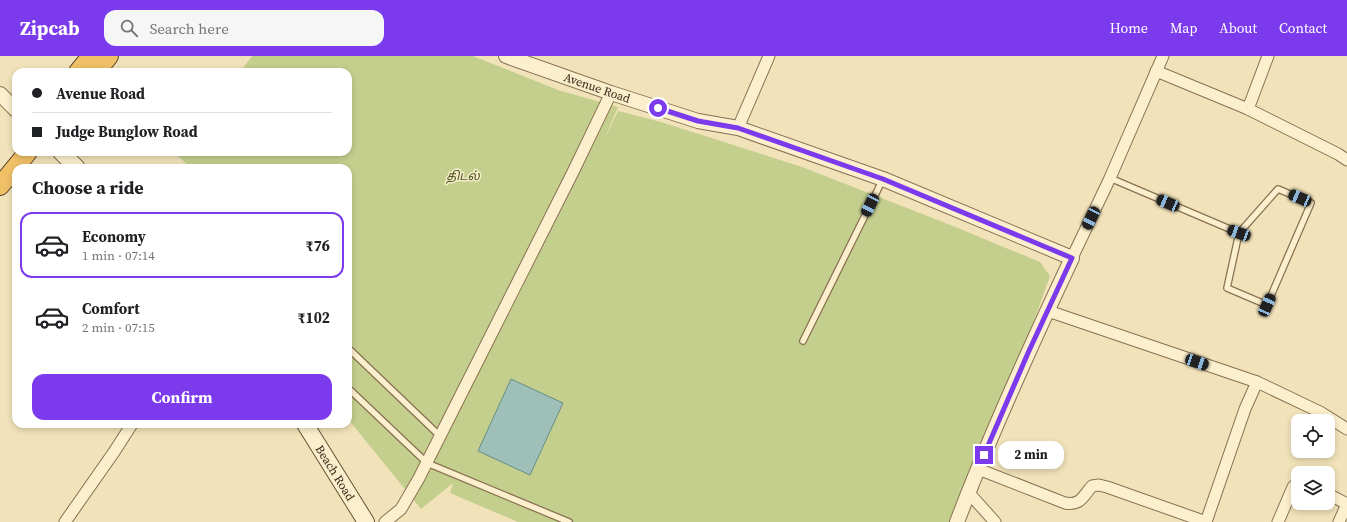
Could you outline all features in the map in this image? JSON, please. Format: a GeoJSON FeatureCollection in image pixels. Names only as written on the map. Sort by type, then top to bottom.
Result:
{"type":"FeatureCollection","features":[{"type":"Feature","properties":{"kind":"highway"},"geometry":{"type":"LineString","coordinates":[[81,68],[91,56]]}},
{"type":"Feature","properties":{"kind":"highway"},"geometry":{"type":"LineString","coordinates":[[99,68],[109,56]]}},
{"type":"Feature","properties":{"kind":"highway"},"geometry":{"type":"LineString","coordinates":[[0,168],[12,153]]}},
{"type":"Feature","properties":{"kind":"highway"},"geometry":{"type":"LineString","coordinates":[[18,164],[25,156]]}},
{"type":"Feature","properties":{"kind":"highway"},"geometry":{"type":"LineString","coordinates":[[0,186],[12,171]]}},
{"type":"Feature","properties":{"kind":"main road"},"geometry":{"type":"LineString","coordinates":[[65,156],[73,164]]}},
{"type":"Feature","properties":{"kind":"main road","name":"Beach Road"},"geometry":{"type":"LineString","coordinates":[[307,428],[366,522]]}},
{"type":"Feature","properties":{"kind":"street","name":"Avenue Road"},"geometry":{"type":"LineString","coordinates":[[506,56],[611,93],[698,121],[738,128],[883,179],[1072,258]]}},
{"type":"Feature","properties":{"kind":"street"},"geometry":{"type":"LineString","coordinates":[[738,128],[769,56]]}},
{"type":"Feature","properties":{"kind":"street"},"geometry":{"type":"LineString","coordinates":[[957,522],[968,492],[1028,353],[1110,178],[1163,56]]}},
{"type":"Feature","properties":{"kind":"street"},"geometry":{"type":"LineString","coordinates":[[1248,109],[1268,56]]}},
{"type":"Feature","properties":{"kind":"street"},"geometry":{"type":"LineString","coordinates":[[1156,72],[1248,109],[1338,154],[1347,160]]}},
{"type":"Feature","properties":{"kind":"street"},"geometry":{"type":"LineString","coordinates":[[385,522],[401,509],[410,496],[611,93]]}},
{"type":"Feature","properties":{"kind":"street"},"geometry":{"type":"LineString","coordinates":[[0,94],[12,106]]}},
{"type":"Feature","properties":{"kind":"street"},"geometry":{"type":"LineString","coordinates":[[1048,311],[1257,382],[1320,412],[1347,429]]}},
{"type":"Feature","properties":{"kind":"street"},"geometry":{"type":"LineString","coordinates":[[978,470],[1065,503],[1072,504],[1080,501],[1092,486],[1098,485],[1206,522],[1245,409],[1257,382]]}},
{"type":"Feature","properties":{"kind":"street"},"geometry":{"type":"LineString","coordinates":[[65,522],[129,428]]}},
{"type":"Feature","properties":{"kind":"street"},"geometry":{"type":"LineString","coordinates":[[1278,522],[1291,491]]}},
{"type":"Feature","properties":{"kind":"street"},"geometry":{"type":"LineString","coordinates":[[968,492],[995,522]]}},
{"type":"Feature","properties":{"kind":"street"},"geometry":{"type":"LineString","coordinates":[[1335,498],[1347,504],[1340,522]]}},
{"type":"Feature","properties":{"kind":"lane"},"geometry":{"type":"LineString","coordinates":[[1110,178],[1239,233]]}},
{"type":"Feature","properties":{"kind":"lane"},"geometry":{"type":"LineString","coordinates":[[803,341],[883,179]]}},
{"type":"Feature","properties":{"kind":"lane"},"geometry":{"type":"LineString","coordinates":[[1278,189],[1311,203],[1267,305],[1227,288],[1239,233],[1278,189]]}},
{"type":"Feature","properties":{"kind":"lane"},"geometry":{"type":"LineString","coordinates":[[352,354],[440,436]]}},
{"type":"Feature","properties":{"kind":"lane"},"geometry":{"type":"LineString","coordinates":[[352,392],[427,463],[569,522]]}},
{"type":"Feature","properties":{"kind":"green space","name":"திடல்"},"geometry":{"type":"Polygon","coordinates":[[[252,56],[473,56],[558,90],[618,107],[604,140],[618,111],[661,122],[802,167],[1040,262],[1050,276],[1002,410],[956,522],[518,522],[450,493],[453,483],[421,509],[352,424],[352,164],[187,164],[178,156],[352,156],[352,68],[243,68],[252,56]]]}},
{"type":"Feature","properties":{"kind":"water"},"geometry":{"type":"Polygon","coordinates":[[[511,379],[563,403],[530,475],[478,451],[511,379]]]}},
{"type":"Feature","properties":{"kind":"route"},"geometry":{"type":"LineString","coordinates":[[658,108],[698,121],[738,128],[883,179],[1072,258],[1028,353],[984,455]]}}]}
